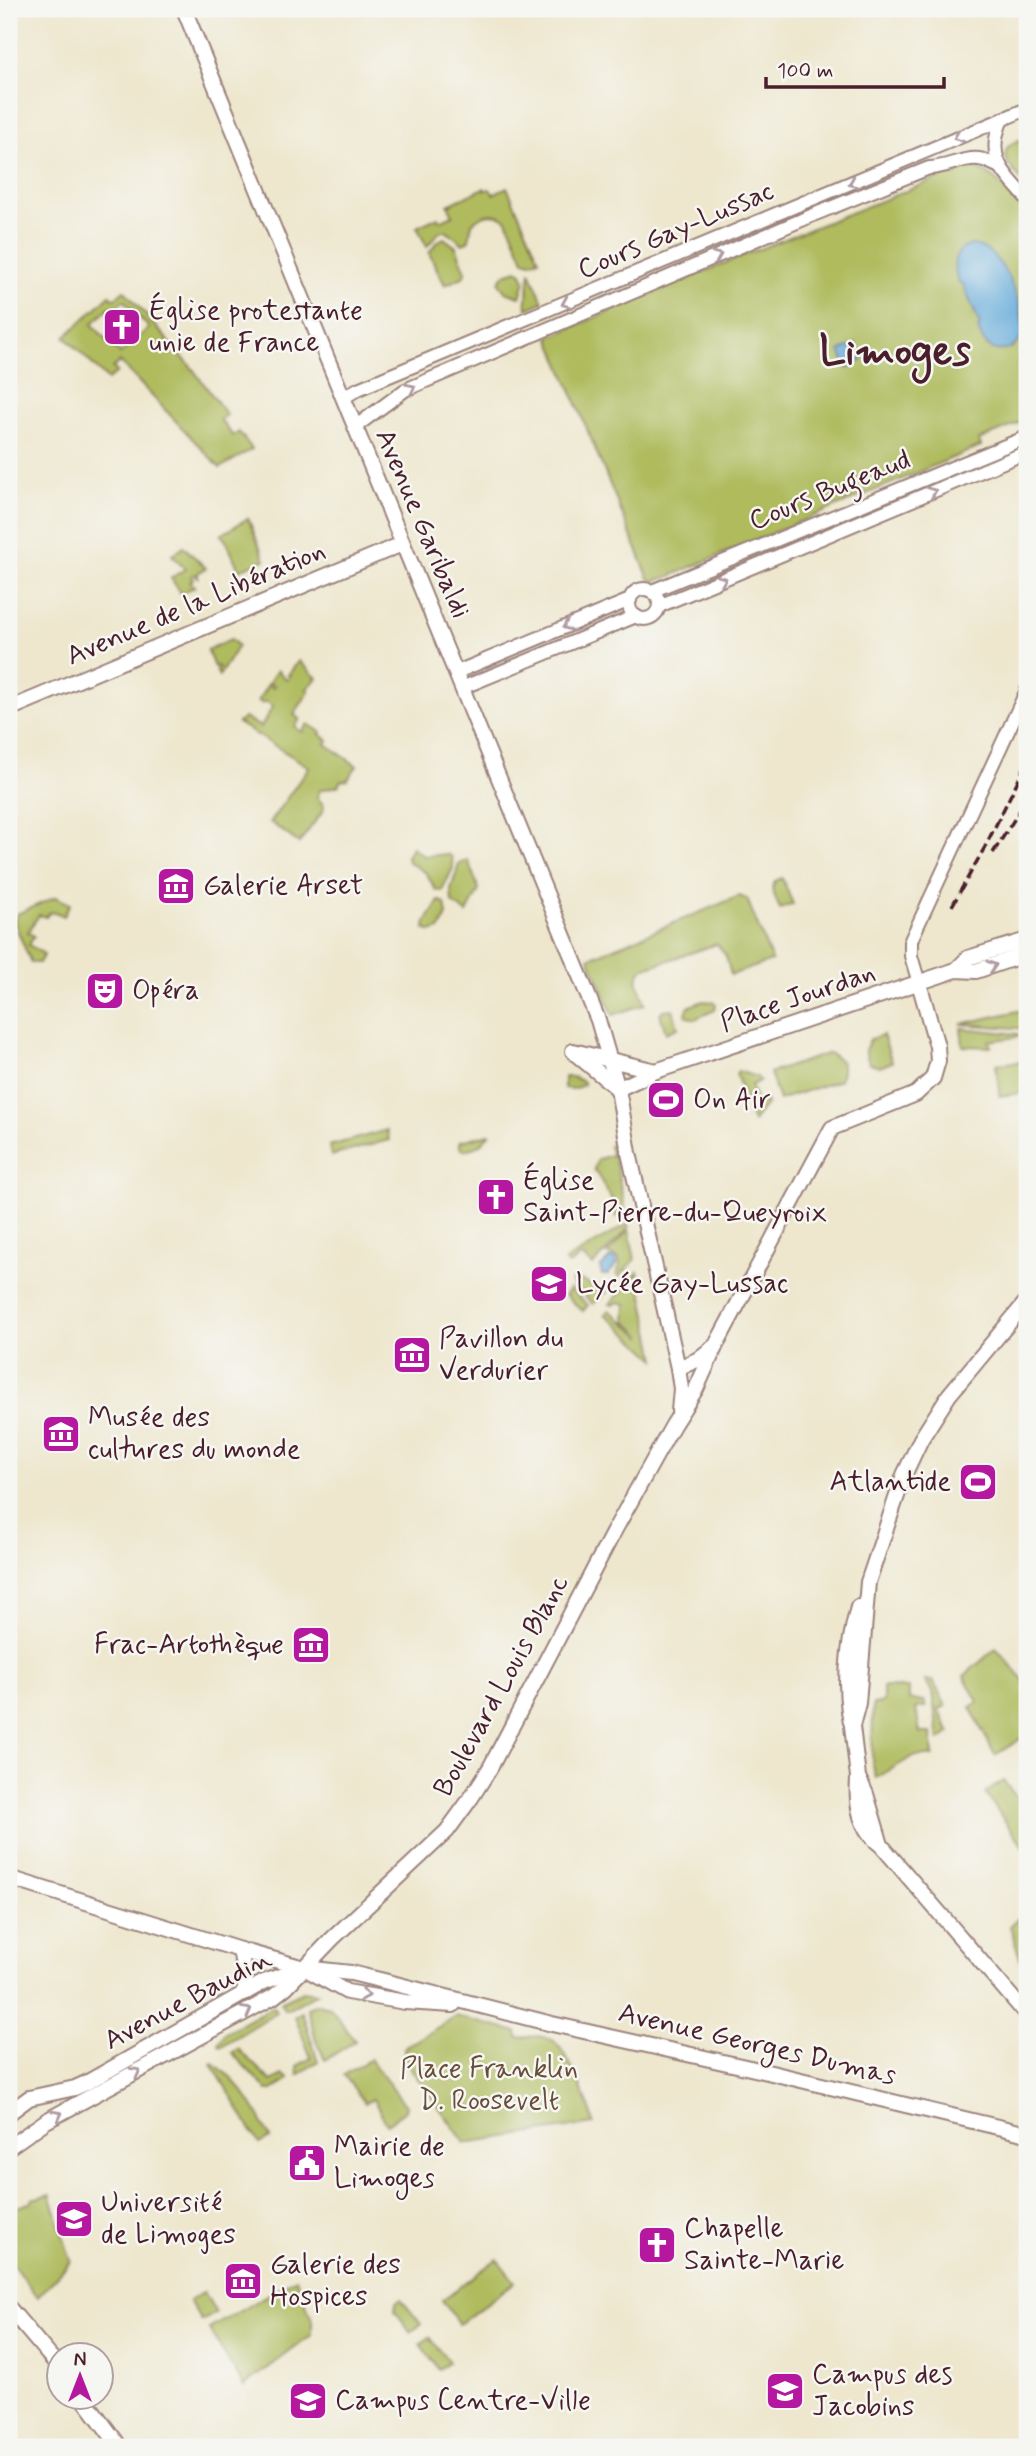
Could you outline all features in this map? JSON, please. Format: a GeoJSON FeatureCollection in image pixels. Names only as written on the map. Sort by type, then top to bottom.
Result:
{"type":"FeatureCollection","features":[{"type":"Feature","properties":{"kind":"main road","name":"Avenue Garibaldi"},"geometry":{"type":"LineString","coordinates":[[184,9],[402,544],[464,687],[598,1020],[618,1089],[629,1153],[678,1368],[681,1393],[679,1410],[673,1425]]}},
{"type":"Feature","properties":{"kind":"main road","name":"Avenue de la Libération"},"geometry":{"type":"LineString","coordinates":[[9,709],[402,544]]}},
{"type":"Feature","properties":{"kind":"main road"},"geometry":{"type":"LineString","coordinates":[[956,970],[968,958],[1027,940]]}},
{"type":"Feature","properties":{"kind":"main road"},"geometry":{"type":"LineString","coordinates":[[956,970],[976,971],[1027,954]]}},
{"type":"Feature","properties":{"kind":"main road","name":"Place Jourdan"},"geometry":{"type":"LineString","coordinates":[[618,1089],[656,1071],[956,970]]}},
{"type":"Feature","properties":{"kind":"main road"},"geometry":{"type":"LineString","coordinates":[[673,1425],[696,1389],[716,1345],[832,1128],[916,1094],[933,1078],[937,1061],[933,1027],[919,984]]}},
{"type":"Feature","properties":{"kind":"main road"},"geometry":{"type":"LineString","coordinates":[[618,1089],[573,1051],[656,1071]]}},
{"type":"Feature","properties":{"kind":"main road"},"geometry":{"type":"LineString","coordinates":[[1027,1301],[948,1395],[921,1439],[904,1475],[855,1617],[849,1655],[847,1702],[858,1777],[856,1797],[869,1836],[881,1845],[1027,2015]]}},
{"type":"Feature","properties":{"kind":"main road"},"geometry":{"type":"LineString","coordinates":[[678,1368],[697,1360],[716,1345]]}},
{"type":"Feature","properties":{"kind":"main road","name":"Boulevard Louis Blanc"},"geometry":{"type":"LineString","coordinates":[[304,1968],[447,1831],[464,1809],[490,1768],[631,1499],[673,1425]]}},
{"type":"Feature","properties":{"kind":"main road","name":"Avenue Georges Dumas"},"geometry":{"type":"LineString","coordinates":[[9,1878],[304,1968],[347,1992],[405,2002],[475,2006],[1027,2134]]}},
{"type":"Feature","properties":{"kind":"main road"},"geometry":{"type":"LineString","coordinates":[[240,1950],[245,1993]]}},
{"type":"Feature","properties":{"kind":"main road","name":"Avenue Baudin"},"geometry":{"type":"LineString","coordinates":[[9,2113],[29,2098],[86,2083],[264,1982],[304,1968]]}},
{"type":"Feature","properties":{"kind":"main road","name":"Avenue Baudin"},"geometry":{"type":"LineString","coordinates":[[9,2147],[46,2121],[273,1997],[304,1968]]}},
{"type":"Feature","properties":{"kind":"main road"},"geometry":{"type":"LineString","coordinates":[[9,2308],[46,2351]]}},
{"type":"Feature","properties":{"kind":"main road"},"geometry":{"type":"LineString","coordinates":[[92,2410],[120,2447]]}},
{"type":"Feature","properties":{"kind":"street","name":"Cours Gay-Lussac"},"geometry":{"type":"LineString","coordinates":[[343,398],[358,389],[1027,109]]}},
{"type":"Feature","properties":{"kind":"street"},"geometry":{"type":"LineString","coordinates":[[1002,119],[994,145],[995,157],[1027,199]]}},
{"type":"Feature","properties":{"kind":"street","name":"Cours Gay-Lussac"},"geometry":{"type":"LineString","coordinates":[[355,427],[405,390],[929,168],[942,168],[972,159],[981,159],[1000,167]]}},
{"type":"Feature","properties":{"kind":"street","name":"Cours Bugeaud"},"geometry":{"type":"LineString","coordinates":[[652,591],[1027,437]]}},
{"type":"Feature","properties":{"kind":"street","name":"Cours Bugeaud"},"geometry":{"type":"LineString","coordinates":[[659,606],[1027,452]]}},
{"type":"Feature","properties":{"kind":"street"},"geometry":{"type":"LineString","coordinates":[[457,671],[630,600],[642,589],[652,591],[658,597],[659,606],[656,613],[648,618],[636,616],[464,687]]}},
{"type":"Feature","properties":{"kind":"street"},"geometry":{"type":"LineString","coordinates":[[630,600],[631,609],[636,616]]}},
{"type":"Feature","properties":{"kind":"street"},"geometry":{"type":"LineString","coordinates":[[919,984],[911,956],[911,940],[1027,690]]}},
{"type":"Feature","properties":{"kind":"green space"},"geometry":{"type":"Polygon","coordinates":[[[1027,140],[1027,187],[1011,169],[1005,156],[1011,144],[1027,140]]]}},
{"type":"Feature","properties":{"kind":"green space"},"geometry":{"type":"Polygon","coordinates":[[[966,167],[975,168],[992,177],[1027,214],[1027,420],[979,440],[981,446],[668,577],[654,581],[649,579],[549,337],[747,254],[966,167]]]}},
{"type":"Feature","properties":{"kind":"green space"},"geometry":{"type":"Polygon","coordinates":[[[507,187],[539,259],[531,262],[524,260],[507,220],[493,214],[484,215],[472,223],[469,240],[463,244],[446,231],[442,231],[427,247],[417,227],[438,217],[440,221],[453,215],[448,205],[484,188],[490,189],[493,194],[507,187]]]}},
{"type":"Feature","properties":{"kind":"green space"},"geometry":{"type":"Polygon","coordinates":[[[444,238],[456,247],[466,272],[463,277],[445,285],[429,253],[437,242],[444,238]]]}},
{"type":"Feature","properties":{"kind":"green space"},"geometry":{"type":"Polygon","coordinates":[[[517,270],[522,273],[525,281],[520,297],[505,292],[499,282],[505,274],[517,270]]]}},
{"type":"Feature","properties":{"kind":"green space"},"geometry":{"type":"Polygon","coordinates":[[[530,271],[543,302],[527,309],[527,301],[530,271]]]}},
{"type":"Feature","properties":{"kind":"green space"},"geometry":{"type":"Polygon","coordinates":[[[124,290],[192,368],[227,415],[220,420],[233,436],[239,432],[252,449],[220,468],[120,362],[113,368],[117,372],[108,380],[65,337],[110,295],[114,299],[124,290]],[[124,300],[113,310],[110,307],[92,324],[120,354],[149,328],[124,300]]]}},
{"type":"Feature","properties":{"kind":"green space"},"geometry":{"type":"Polygon","coordinates":[[[248,518],[265,560],[239,570],[227,542],[221,535],[248,518]]]}},
{"type":"Feature","properties":{"kind":"green space"},"geometry":{"type":"Polygon","coordinates":[[[184,547],[206,568],[198,573],[198,577],[194,574],[191,576],[193,579],[190,582],[195,586],[181,594],[171,578],[185,569],[172,555],[184,547]]]}},
{"type":"Feature","properties":{"kind":"green space"},"geometry":{"type":"Polygon","coordinates":[[[231,639],[238,646],[219,676],[216,670],[219,668],[214,667],[207,650],[231,639]]]}},
{"type":"Feature","properties":{"kind":"green space"},"geometry":{"type":"Polygon","coordinates":[[[299,661],[317,678],[307,689],[309,691],[294,715],[300,719],[295,727],[302,732],[308,724],[321,732],[328,740],[326,744],[357,766],[347,780],[340,781],[338,786],[320,790],[317,797],[324,806],[323,811],[299,843],[270,822],[309,767],[238,723],[244,718],[261,727],[273,706],[265,701],[263,704],[258,701],[268,684],[273,688],[275,686],[269,682],[277,670],[287,680],[299,661]]]}},
{"type":"Feature","properties":{"kind":"green space"},"geometry":{"type":"Polygon","coordinates":[[[412,847],[424,856],[447,854],[452,857],[453,868],[442,891],[436,890],[426,873],[408,862],[407,856],[412,847]]]}},
{"type":"Feature","properties":{"kind":"green space"},"geometry":{"type":"Polygon","coordinates":[[[468,860],[479,890],[467,913],[452,903],[451,889],[459,864],[468,860]]]}},
{"type":"Feature","properties":{"kind":"green space"},"geometry":{"type":"Polygon","coordinates":[[[782,878],[793,904],[780,909],[772,890],[775,881],[782,878]]]}},
{"type":"Feature","properties":{"kind":"green space"},"geometry":{"type":"Polygon","coordinates":[[[739,896],[747,899],[772,961],[731,975],[726,956],[717,944],[642,969],[637,979],[645,1004],[613,1015],[589,958],[739,896]]]}},
{"type":"Feature","properties":{"kind":"green space"},"geometry":{"type":"Polygon","coordinates":[[[55,897],[70,904],[64,916],[55,912],[46,917],[39,915],[28,932],[34,936],[29,945],[44,954],[39,963],[31,963],[14,922],[17,914],[55,897]]]}},
{"type":"Feature","properties":{"kind":"green space"},"geometry":{"type":"Polygon","coordinates":[[[439,901],[445,903],[447,915],[440,929],[431,932],[425,929],[426,922],[439,901]]]}},
{"type":"Feature","properties":{"kind":"green space"},"geometry":{"type":"Polygon","coordinates":[[[703,1001],[714,1002],[715,1010],[695,1019],[688,1017],[688,1007],[703,1001]]]}},
{"type":"Feature","properties":{"kind":"green space"},"geometry":{"type":"Polygon","coordinates":[[[673,1009],[678,1028],[666,1033],[660,1014],[663,1010],[673,1009]]]}},
{"type":"Feature","properties":{"kind":"green space"},"geometry":{"type":"Polygon","coordinates":[[[1027,1009],[1027,1029],[961,1024],[1027,1009]]]}},
{"type":"Feature","properties":{"kind":"green space"},"geometry":{"type":"Polygon","coordinates":[[[961,1028],[1018,1034],[1018,1037],[989,1041],[991,1047],[963,1046],[961,1028]]]}},
{"type":"Feature","properties":{"kind":"green space"},"geometry":{"type":"Polygon","coordinates":[[[883,1035],[892,1062],[880,1067],[869,1063],[865,1050],[870,1039],[883,1035]]]}},
{"type":"Feature","properties":{"kind":"green space"},"geometry":{"type":"Polygon","coordinates":[[[829,1053],[842,1064],[840,1080],[779,1100],[770,1073],[829,1053]]]}},
{"type":"Feature","properties":{"kind":"green space"},"geometry":{"type":"Polygon","coordinates":[[[1027,1061],[1027,1092],[1000,1096],[996,1064],[1027,1061]]]}},
{"type":"Feature","properties":{"kind":"green space"},"geometry":{"type":"Polygon","coordinates":[[[738,1071],[757,1077],[760,1081],[751,1085],[757,1103],[766,1100],[767,1103],[753,1122],[736,1074],[738,1071]]]}},
{"type":"Feature","properties":{"kind":"green space"},"geometry":{"type":"Polygon","coordinates":[[[564,1077],[573,1077],[584,1085],[573,1089],[564,1088],[564,1077]]]}},
{"type":"Feature","properties":{"kind":"green space"},"geometry":{"type":"Polygon","coordinates":[[[387,1130],[389,1140],[331,1156],[329,1146],[387,1130]]]}},
{"type":"Feature","properties":{"kind":"green space"},"geometry":{"type":"Polygon","coordinates":[[[489,1134],[474,1147],[463,1150],[460,1147],[460,1141],[489,1134]]]}},
{"type":"Feature","properties":{"kind":"green space"},"geometry":{"type":"Polygon","coordinates":[[[612,1145],[626,1213],[616,1217],[611,1198],[594,1169],[598,1159],[612,1155],[609,1146],[612,1145]]]}},
{"type":"Feature","properties":{"kind":"green space"},"geometry":{"type":"Polygon","coordinates":[[[628,1224],[629,1228],[593,1265],[581,1256],[571,1264],[565,1261],[628,1224]]]}},
{"type":"Feature","properties":{"kind":"green space"},"geometry":{"type":"Polygon","coordinates":[[[629,1230],[635,1260],[619,1277],[616,1274],[620,1267],[619,1258],[607,1254],[629,1230]]]}},
{"type":"Feature","properties":{"kind":"green space"},"geometry":{"type":"Polygon","coordinates":[[[638,1272],[656,1359],[605,1314],[609,1310],[643,1337],[625,1320],[626,1304],[610,1304],[638,1272]]]}},
{"type":"Feature","properties":{"kind":"green space"},"geometry":{"type":"Polygon","coordinates":[[[578,1279],[607,1292],[593,1304],[572,1283],[572,1280],[578,1279]]]}},
{"type":"Feature","properties":{"kind":"green space"},"geometry":{"type":"Polygon","coordinates":[[[570,1289],[588,1305],[583,1311],[565,1295],[570,1289]]]}},
{"type":"Feature","properties":{"kind":"green space"},"geometry":{"type":"Polygon","coordinates":[[[996,1648],[1027,1684],[1027,1735],[995,1755],[970,1707],[978,1702],[964,1676],[996,1648]]]}},
{"type":"Feature","properties":{"kind":"green space"},"geometry":{"type":"Polygon","coordinates":[[[925,1681],[933,1681],[946,1706],[938,1710],[950,1733],[939,1740],[932,1692],[925,1681]]]}},
{"type":"Feature","properties":{"kind":"green space"},"geometry":{"type":"Polygon","coordinates":[[[883,1687],[909,1688],[909,1700],[924,1701],[926,1707],[916,1708],[920,1733],[931,1733],[933,1756],[914,1756],[876,1778],[872,1762],[873,1704],[883,1703],[883,1687]]]}},
{"type":"Feature","properties":{"kind":"green space"},"geometry":{"type":"Polygon","coordinates":[[[1003,1781],[1027,1809],[1027,1852],[985,1793],[1003,1781]]]}},
{"type":"Feature","properties":{"kind":"green space"},"geometry":{"type":"Polygon","coordinates":[[[1027,1910],[1027,1981],[1010,1926],[1027,1910]]]}},
{"type":"Feature","properties":{"kind":"green space"},"geometry":{"type":"Polygon","coordinates":[[[303,1991],[317,1993],[287,2010],[284,2009],[280,2002],[303,1991]]]}},
{"type":"Feature","properties":{"kind":"green space"},"geometry":{"type":"Polygon","coordinates":[[[317,2004],[330,2007],[355,2041],[325,2060],[307,2008],[317,2004]]]}},
{"type":"Feature","properties":{"kind":"green space"},"geometry":{"type":"Polygon","coordinates":[[[274,2006],[277,2012],[220,2047],[218,2044],[225,2033],[274,2006]]]}},
{"type":"Feature","properties":{"kind":"green space"},"geometry":{"type":"Polygon","coordinates":[[[302,2012],[318,2061],[298,2075],[297,2066],[311,2058],[295,2016],[302,2012]]]}},
{"type":"Feature","properties":{"kind":"green space","name":"Place Franklin D. Roosevelt"},"geometry":{"type":"Polygon","coordinates":[[[456,2016],[517,2032],[518,2038],[540,2036],[552,2040],[564,2053],[570,2065],[594,2124],[465,2143],[406,2062],[404,2048],[456,2016]]]}},
{"type":"Feature","properties":{"kind":"green space"},"geometry":{"type":"Polygon","coordinates":[[[238,2049],[271,2081],[283,2075],[289,2079],[272,2090],[267,2090],[232,2053],[238,2049]]]}},
{"type":"Feature","properties":{"kind":"green space"},"geometry":{"type":"Polygon","coordinates":[[[370,2059],[406,2106],[405,2111],[387,2124],[373,2099],[365,2103],[344,2075],[370,2059]]]}},
{"type":"Feature","properties":{"kind":"green space"},"geometry":{"type":"Polygon","coordinates":[[[212,2064],[247,2097],[270,2138],[259,2144],[212,2064]]]}},
{"type":"Feature","properties":{"kind":"green space"},"geometry":{"type":"Polygon","coordinates":[[[50,2194],[71,2261],[37,2298],[9,2259],[9,2210],[50,2194]]]}},
{"type":"Feature","properties":{"kind":"green space"},"geometry":{"type":"Polygon","coordinates":[[[497,2259],[515,2282],[459,2324],[442,2300],[497,2259]]]}},
{"type":"Feature","properties":{"kind":"green space"},"geometry":{"type":"Polygon","coordinates":[[[296,2278],[312,2320],[312,2335],[244,2386],[209,2329],[296,2278]]]}},
{"type":"Feature","properties":{"kind":"green space"},"geometry":{"type":"Polygon","coordinates":[[[204,2292],[216,2313],[202,2321],[189,2301],[204,2292]]]}},
{"type":"Feature","properties":{"kind":"green space"},"geometry":{"type":"Polygon","coordinates":[[[401,2299],[421,2324],[411,2332],[395,2311],[396,2302],[401,2299]]]}},
{"type":"Feature","properties":{"kind":"green space"},"geometry":{"type":"Polygon","coordinates":[[[430,2337],[449,2362],[439,2370],[420,2344],[430,2337]]]}},
{"type":"Feature","properties":{"kind":"water"},"geometry":{"type":"Polygon","coordinates":[[[971,245],[993,255],[1017,296],[1021,312],[1021,337],[1010,349],[994,349],[985,343],[963,284],[959,283],[955,260],[960,251],[971,245]]]}},
{"type":"Feature","properties":{"kind":"water"},"geometry":{"type":"Polygon","coordinates":[[[856,344],[863,360],[847,368],[840,351],[856,344]]]}},
{"type":"Feature","properties":{"kind":"water"},"geometry":{"type":"Polygon","coordinates":[[[610,1258],[616,1259],[617,1265],[607,1275],[602,1275],[600,1268],[610,1258]]]}},
{"type":"Feature","properties":{"kind":"railway"},"geometry":{"type":"LineString","coordinates":[[952,906],[1027,762]]}},
{"type":"Feature","properties":{"kind":"railway"},"geometry":{"type":"LineString","coordinates":[[993,853],[1027,799]]}},
{"type":"Feature","properties":{"kind":"place","name":"Église protestante unie de France"},"geometry":{"type":"Point","coordinates":[122,327]}},
{"type":"Feature","properties":{"kind":"place","name":"Galerie Arset"},"geometry":{"type":"Point","coordinates":[176,886]}},
{"type":"Feature","properties":{"kind":"place","name":"Opéra"},"geometry":{"type":"Point","coordinates":[105,991]}},
{"type":"Feature","properties":{"kind":"place","name":"On Air"},"geometry":{"type":"Point","coordinates":[666,1100]}},
{"type":"Feature","properties":{"kind":"place","name":"Église Saint-Pierre-du-Queyroix"},"geometry":{"type":"Point","coordinates":[496,1197]}},
{"type":"Feature","properties":{"kind":"place","name":"Lycée Gay-Lussac"},"geometry":{"type":"Point","coordinates":[549,1284]}},
{"type":"Feature","properties":{"kind":"place","name":"Pavillon du Verdurier"},"geometry":{"type":"Point","coordinates":[412,1355]}},
{"type":"Feature","properties":{"kind":"place","name":"Musée des cultures du monde"},"geometry":{"type":"Point","coordinates":[61,1434]}},
{"type":"Feature","properties":{"kind":"place","name":"Atlantide"},"geometry":{"type":"Point","coordinates":[978,1482]}},
{"type":"Feature","properties":{"kind":"place","name":"Frac-Artothèque"},"geometry":{"type":"Point","coordinates":[311,1645]}},
{"type":"Feature","properties":{"kind":"place","name":"Mairie de Limoges"},"geometry":{"type":"Point","coordinates":[307,2163]}},
{"type":"Feature","properties":{"kind":"place","name":"Université de Limoges"},"geometry":{"type":"Point","coordinates":[74,2219]}},
{"type":"Feature","properties":{"kind":"place","name":"Chapelle Sainte-Marie"},"geometry":{"type":"Point","coordinates":[657,2245]}},
{"type":"Feature","properties":{"kind":"place","name":"Galerie des Hospices"},"geometry":{"type":"Point","coordinates":[243,2281]}},
{"type":"Feature","properties":{"kind":"place","name":"Campus des Jacobins"},"geometry":{"type":"Point","coordinates":[785,2391]}},
{"type":"Feature","properties":{"kind":"place","name":"Campus Centre-Ville"},"geometry":{"type":"Point","coordinates":[308,2401]}},
{"type":"Feature","properties":{"kind":"district","name":"Limoges"},"geometry":{"type":"Point","coordinates":[895,352]}}]}
